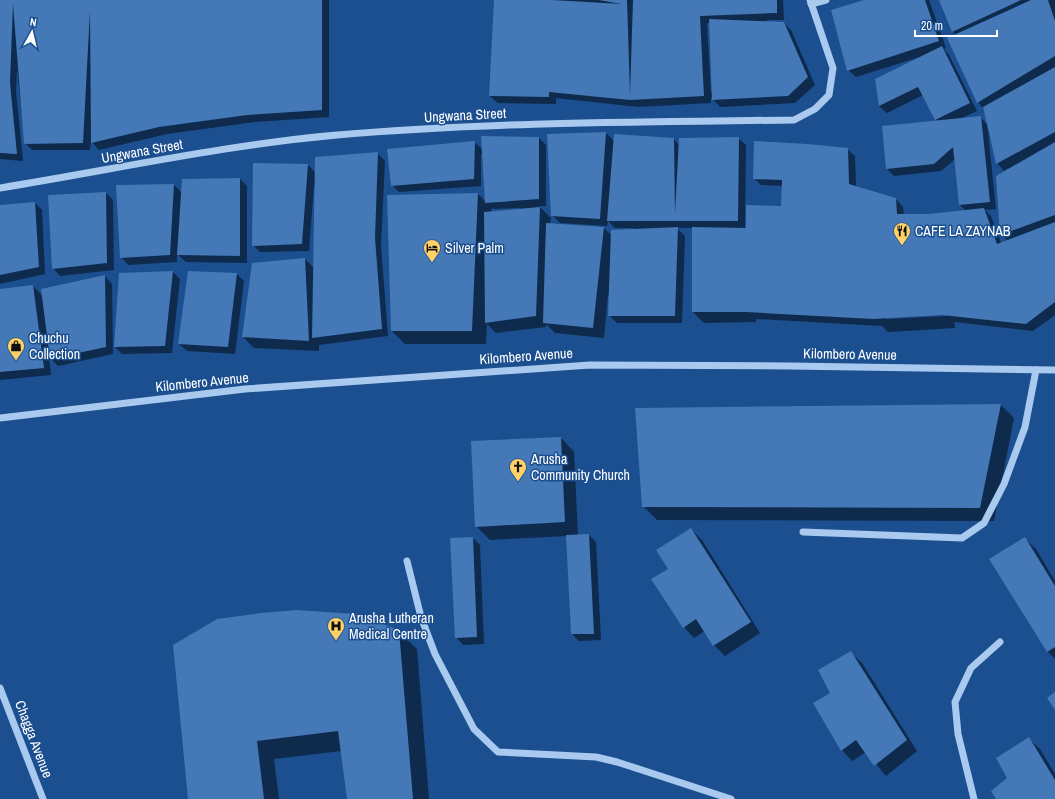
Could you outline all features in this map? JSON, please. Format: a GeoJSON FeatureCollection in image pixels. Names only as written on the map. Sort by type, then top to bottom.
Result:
{"type":"FeatureCollection","features":[{"type":"Feature","properties":{"kind":"street"},"geometry":{"type":"LineString","coordinates":[[811,2],[826,0]]}},
{"type":"Feature","properties":{"kind":"street","name":"Ungwana Street"},"geometry":{"type":"LineString","coordinates":[[0,188],[230,149],[336,135],[560,122],[794,120],[815,109],[829,95],[833,68],[811,2]]}},
{"type":"Feature","properties":{"kind":"street","name":"Kilombero Avenue"},"geometry":{"type":"LineString","coordinates":[[0,418],[245,389],[590,365],[1055,370]]}},
{"type":"Feature","properties":{"kind":"street"},"geometry":{"type":"LineString","coordinates":[[803,532],[962,538],[984,523],[1004,484],[1026,427],[1036,370]]}},
{"type":"Feature","properties":{"kind":"street"},"geometry":{"type":"LineString","coordinates":[[407,561],[421,618],[435,654],[474,729],[498,752],[596,757],[617,762],[731,799]]}},
{"type":"Feature","properties":{"kind":"street"},"geometry":{"type":"LineString","coordinates":[[974,799],[958,734],[955,702],[971,668],[1000,642]]}},
{"type":"Feature","properties":{"kind":"street","name":"Chagga Avenue"},"geometry":{"type":"LineString","coordinates":[[0,688],[43,799]]}},
{"type":"Feature","properties":{"kind":"building"},"geometry":{"type":"Polygon","coordinates":[[[0,0],[322,0],[322,110],[247,115],[159,127],[91,143],[90,11],[83,143],[24,144],[13,4],[10,83],[17,154],[0,153],[0,0]]]}},
{"type":"Feature","properties":{"kind":"building"},"geometry":{"type":"Polygon","coordinates":[[[494,0],[552,0],[621,4],[599,0],[627,0],[630,95],[633,0],[777,0],[777,13],[700,16],[704,96],[630,100],[549,92],[549,97],[489,96],[494,0]]]}},
{"type":"Feature","properties":{"kind":"building"},"geometry":{"type":"Polygon","coordinates":[[[864,0],[925,0],[939,41],[847,71],[831,10],[864,0]]]}},
{"type":"Feature","properties":{"kind":"building"},"geometry":{"type":"Polygon","coordinates":[[[939,0],[1021,0],[952,32],[939,0]]]}},
{"type":"Feature","properties":{"kind":"building"},"geometry":{"type":"Polygon","coordinates":[[[1031,0],[1048,0],[1055,21],[1055,56],[977,103],[947,38],[1031,0]]]}},
{"type":"Feature","properties":{"kind":"building"},"geometry":{"type":"Polygon","coordinates":[[[709,19],[784,22],[808,77],[788,96],[712,100],[709,19]]]}},
{"type":"Feature","properties":{"kind":"building"},"geometry":{"type":"Polygon","coordinates":[[[942,46],[970,103],[935,120],[918,87],[879,106],[875,79],[942,46]]]}},
{"type":"Feature","properties":{"kind":"building"},"geometry":{"type":"Polygon","coordinates":[[[1055,67],[1055,132],[996,164],[983,107],[1055,67]]]}},
{"type":"Feature","properties":{"kind":"building"},"geometry":{"type":"Polygon","coordinates":[[[981,116],[990,202],[959,205],[953,147],[934,164],[886,169],[882,126],[981,116]]]}},
{"type":"Feature","properties":{"kind":"building"},"geometry":{"type":"Polygon","coordinates":[[[606,132],[600,219],[551,216],[547,134],[606,132]]]}},
{"type":"Feature","properties":{"kind":"building"},"geometry":{"type":"Polygon","coordinates":[[[614,134],[674,138],[675,214],[679,138],[739,137],[738,221],[607,221],[614,134]]]}},
{"type":"Feature","properties":{"kind":"building"},"geometry":{"type":"Polygon","coordinates":[[[481,136],[539,137],[539,199],[485,203],[481,136]]]}},
{"type":"Feature","properties":{"kind":"building"},"geometry":{"type":"Polygon","coordinates":[[[475,141],[474,179],[391,186],[387,149],[475,141]]]}},
{"type":"Feature","properties":{"kind":"building"},"geometry":{"type":"Polygon","coordinates":[[[754,141],[848,148],[849,184],[896,198],[897,214],[929,214],[984,208],[997,244],[1055,222],[1055,302],[1026,324],[942,315],[873,319],[746,312],[692,312],[692,227],[746,228],[746,205],[781,206],[782,180],[753,179],[754,141]]]}},
{"type":"Feature","properties":{"kind":"building"},"geometry":{"type":"Polygon","coordinates":[[[1055,142],[1055,215],[1000,235],[996,176],[1055,142]]]}},
{"type":"Feature","properties":{"kind":"building"},"geometry":{"type":"Polygon","coordinates":[[[378,152],[375,238],[382,329],[312,338],[315,157],[378,152]]]}},
{"type":"Feature","properties":{"kind":"building"},"geometry":{"type":"Polygon","coordinates":[[[253,163],[308,164],[302,244],[252,246],[253,163]]]}},
{"type":"Feature","properties":{"kind":"building"},"geometry":{"type":"Polygon","coordinates":[[[240,178],[240,256],[177,255],[182,179],[240,178]]]}},
{"type":"Feature","properties":{"kind":"building"},"geometry":{"type":"Polygon","coordinates":[[[174,184],[170,255],[120,258],[116,185],[174,184]]]}},
{"type":"Feature","properties":{"kind":"building"},"geometry":{"type":"Polygon","coordinates":[[[106,192],[107,263],[52,269],[48,195],[106,192]]]}},
{"type":"Feature","properties":{"kind":"building","name":"Silver Palm"},"geometry":{"type":"Polygon","coordinates":[[[478,193],[472,331],[391,331],[387,195],[478,193]]]}},
{"type":"Feature","properties":{"kind":"building"},"geometry":{"type":"Polygon","coordinates":[[[35,202],[39,267],[0,275],[0,205],[35,202]]]}},
{"type":"Feature","properties":{"kind":"building"},"geometry":{"type":"Polygon","coordinates":[[[540,207],[536,316],[485,323],[484,212],[540,207]]]}},
{"type":"Feature","properties":{"kind":"building"},"geometry":{"type":"Polygon","coordinates":[[[546,223],[604,227],[593,328],[543,323],[546,223]]]}},
{"type":"Feature","properties":{"kind":"building"},"geometry":{"type":"Polygon","coordinates":[[[678,227],[675,316],[608,316],[611,230],[678,227]]]}},
{"type":"Feature","properties":{"kind":"building"},"geometry":{"type":"Polygon","coordinates":[[[305,258],[309,341],[242,337],[252,263],[305,258]]]}},
{"type":"Feature","properties":{"kind":"building"},"geometry":{"type":"Polygon","coordinates":[[[173,271],[165,346],[114,347],[119,273],[173,271]]]}},
{"type":"Feature","properties":{"kind":"building"},"geometry":{"type":"Polygon","coordinates":[[[188,271],[237,273],[228,347],[178,344],[188,271]]]}},
{"type":"Feature","properties":{"kind":"building"},"geometry":{"type":"Polygon","coordinates":[[[105,275],[106,347],[50,359],[41,289],[105,275]]]}},
{"type":"Feature","properties":{"kind":"building"},"geometry":{"type":"Polygon","coordinates":[[[33,285],[44,368],[0,372],[0,289],[33,285]]]}},
{"type":"Feature","properties":{"kind":"building"},"geometry":{"type":"Polygon","coordinates":[[[1001,404],[980,508],[642,507],[635,408],[1001,404]]]}},
{"type":"Feature","properties":{"kind":"building","name":"Arusha Community Church"},"geometry":{"type":"Polygon","coordinates":[[[561,437],[565,522],[475,527],[471,441],[561,437]]]}},
{"type":"Feature","properties":{"kind":"building"},"geometry":{"type":"Polygon","coordinates":[[[691,528],[751,622],[713,646],[696,619],[683,628],[651,579],[668,569],[656,550],[691,528]]]}},
{"type":"Feature","properties":{"kind":"building"},"geometry":{"type":"Polygon","coordinates":[[[589,534],[594,634],[571,634],[566,535],[589,534]]]}},
{"type":"Feature","properties":{"kind":"building"},"geometry":{"type":"Polygon","coordinates":[[[473,537],[477,637],[455,638],[450,538],[473,537]]]}},
{"type":"Feature","properties":{"kind":"building"},"geometry":{"type":"Polygon","coordinates":[[[1025,537],[1055,586],[1055,647],[1047,652],[989,559],[1025,537]]]}},
{"type":"Feature","properties":{"kind":"building"},"geometry":{"type":"Polygon","coordinates":[[[297,610],[355,614],[399,630],[413,799],[347,799],[338,731],[257,741],[264,799],[188,799],[173,645],[217,619],[297,610]]]}},
{"type":"Feature","properties":{"kind":"building"},"geometry":{"type":"Polygon","coordinates":[[[851,651],[907,740],[874,766],[856,740],[841,751],[813,703],[830,693],[818,670],[851,651]]]}},
{"type":"Feature","properties":{"kind":"building"},"geometry":{"type":"Polygon","coordinates":[[[1055,692],[1055,710],[1047,698],[1055,692]]]}},
{"type":"Feature","properties":{"kind":"building"},"geometry":{"type":"Polygon","coordinates":[[[1029,737],[1055,780],[1055,799],[996,799],[991,791],[1007,778],[996,758],[1029,737]]]}},
{"type":"Feature","properties":{"kind":"place","name":"CAFE LA ZAYNAB"},"geometry":{"type":"Point","coordinates":[902,246]}},
{"type":"Feature","properties":{"kind":"place","name":"Silver Palm"},"geometry":{"type":"Point","coordinates":[432,263]}},
{"type":"Feature","properties":{"kind":"place","name":"Chuchu Collection"},"geometry":{"type":"Point","coordinates":[16,361]}},
{"type":"Feature","properties":{"kind":"place","name":"Arusha Community Church"},"geometry":{"type":"Point","coordinates":[518,482]}},
{"type":"Feature","properties":{"kind":"place","name":"Arusha Lutheran Medical Centre"},"geometry":{"type":"Point","coordinates":[336,641]}}]}
